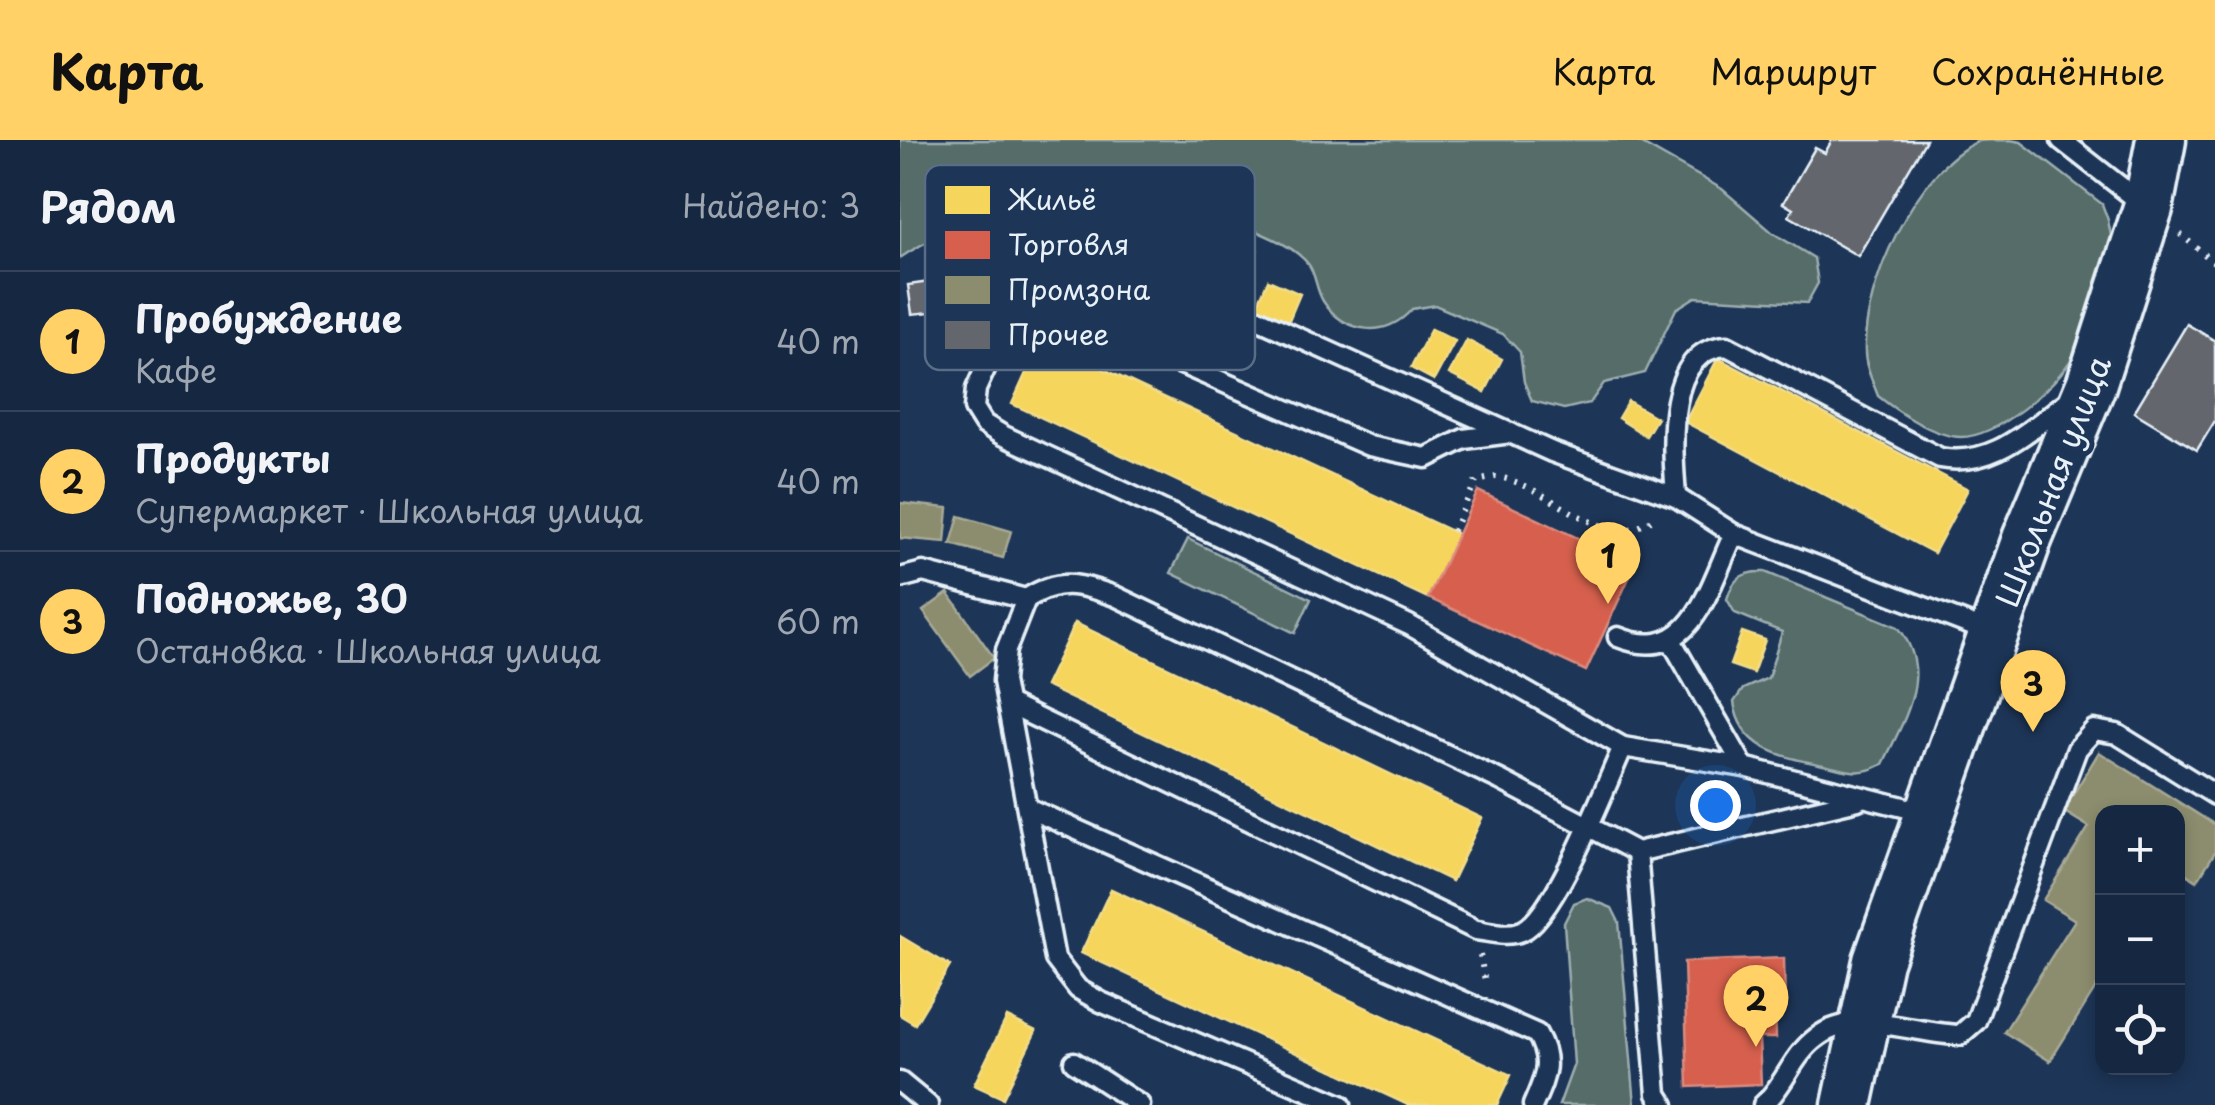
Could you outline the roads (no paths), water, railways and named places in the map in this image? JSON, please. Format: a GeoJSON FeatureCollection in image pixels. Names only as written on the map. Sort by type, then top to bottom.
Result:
{"type":"FeatureCollection","features":[{"type":"Feature","properties":{"kind":"main road","name":"Школьная улица"},"geometry":{"type":"LineString","coordinates":[[1847,1105],[1878,961],[2027,538],[2091,385],[2148,208],[2161,140]]}},
{"type":"Feature","properties":{"kind":"lane"},"geometry":{"type":"LineString","coordinates":[[2062,140],[2148,208]]}},
{"type":"Feature","properties":{"kind":"lane"},"geometry":{"type":"LineString","coordinates":[[1255,318],[1511,433],[1676,498],[1734,534],[1995,634]]}},
{"type":"Feature","properties":{"kind":"lane"},"geometry":{"type":"LineString","coordinates":[[1676,498],[1672,413],[1701,354],[1712,347],[1727,346],[1940,458],[1965,462],[1988,457],[2091,385]]}},
{"type":"Feature","properties":{"kind":"lane"},"geometry":{"type":"LineString","coordinates":[[984,370],[976,388],[974,408],[984,424],[1408,625],[1623,747],[1744,767],[1932,814]]}},
{"type":"Feature","properties":{"kind":"lane"},"geometry":{"type":"LineString","coordinates":[[1194,370],[1369,446],[1426,458],[1464,440],[1511,433]]}},
{"type":"Feature","properties":{"kind":"lane"},"geometry":{"type":"LineString","coordinates":[[1618,637],[1642,647],[1672,642],[1690,624],[1734,534]]}},
{"type":"Feature","properties":{"kind":"lane"},"geometry":{"type":"LineString","coordinates":[[900,578],[923,572],[1026,599]]}},
{"type":"Feature","properties":{"kind":"lane"},"geometry":{"type":"LineString","coordinates":[[1337,1104],[1078,988],[1055,958],[1003,681],[1006,650],[1026,599],[1047,585],[1079,584],[1115,596],[1500,780],[1636,852],[1862,799]]}},
{"type":"Feature","properties":{"kind":"lane"},"geometry":{"type":"LineString","coordinates":[[1672,642],[1744,767]]}},
{"type":"Feature","properties":{"kind":"lane"},"geometry":{"type":"LineString","coordinates":[[1008,704],[1476,930],[1506,935],[1526,930],[1547,908],[1623,747]]}},
{"type":"Feature","properties":{"kind":"lane"},"geometry":{"type":"LineString","coordinates":[[1763,1105],[1816,1037],[1839,1025],[1863,1023],[1960,1035],[1976,1021],[2077,750],[2094,730],[2117,734],[2215,795]]}},
{"type":"Feature","properties":{"kind":"lane"},"geometry":{"type":"LineString","coordinates":[[1030,809],[1537,1034],[1547,1051],[1549,1068],[1533,1105]]}},
{"type":"Feature","properties":{"kind":"lane"},"geometry":{"type":"LineString","coordinates":[[1636,852],[1657,1094],[1664,1105]]}},
{"type":"Feature","properties":{"kind":"lane"},"geometry":{"type":"LineString","coordinates":[[1074,1062],[1140,1105]]}},
{"type":"Feature","properties":{"kind":"lane"},"geometry":{"type":"LineString","coordinates":[[900,1082],[928,1105]]}},
{"type":"Feature","properties":{"kind":"place","name":"Пробуждение"},"geometry":{"type":"Point","coordinates":[1608,604]}},
{"type":"Feature","properties":{"kind":"place","name":"Подножье, 30"},"geometry":{"type":"Point","coordinates":[2033,732]}},
{"type":"Feature","properties":{"kind":"place","name":"Продукты"},"geometry":{"type":"Point","coordinates":[1756,1047]}}]}
